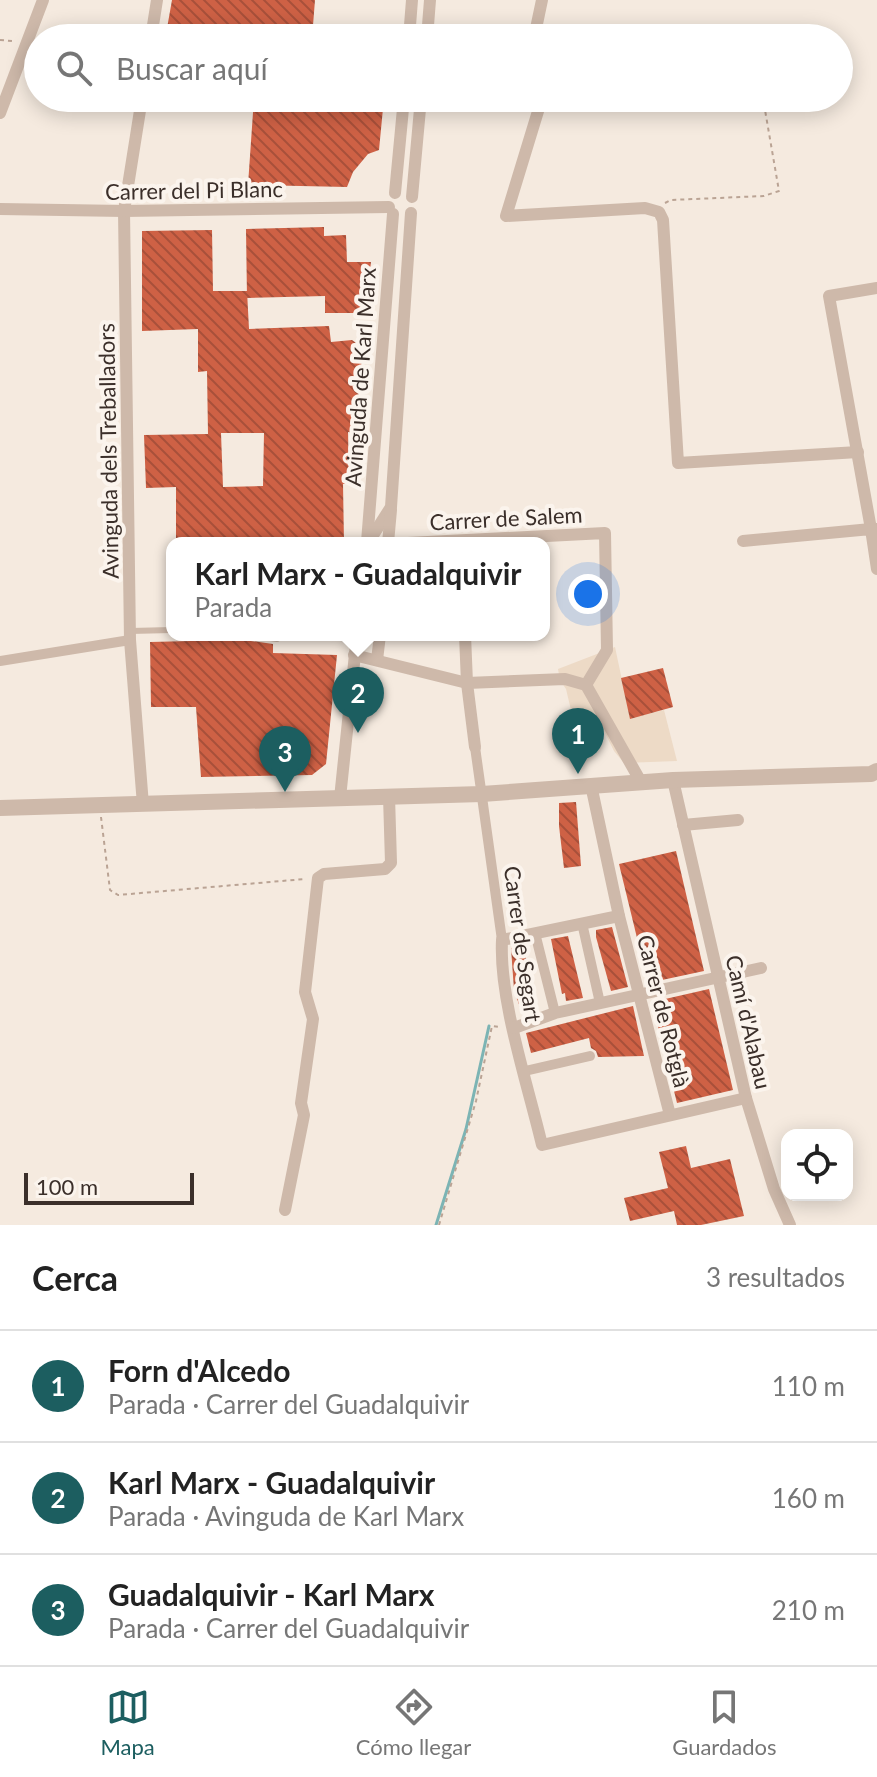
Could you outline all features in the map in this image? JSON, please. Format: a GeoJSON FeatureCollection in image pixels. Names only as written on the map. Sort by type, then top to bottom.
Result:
{"type":"FeatureCollection","features":[{"type":"Feature","properties":{"kind":"street"},"geometry":{"type":"LineString","coordinates":[[33,24],[43,0]]}},
{"type":"Feature","properties":{"kind":"street"},"geometry":{"type":"LineString","coordinates":[[153,24],[157,0]]}},
{"type":"Feature","properties":{"kind":"street"},"geometry":{"type":"LineString","coordinates":[[410,24],[412,0]]}},
{"type":"Feature","properties":{"kind":"street"},"geometry":{"type":"LineString","coordinates":[[428,24],[430,0]]}},
{"type":"Feature","properties":{"kind":"street"},"geometry":{"type":"LineString","coordinates":[[537,24],[542,0]]}},
{"type":"Feature","properties":{"kind":"street"},"geometry":{"type":"LineString","coordinates":[[2,108],[24,47]]}},
{"type":"Feature","properties":{"kind":"street","name":"Avinguda dels Treballadors"},"geometry":{"type":"LineString","coordinates":[[140,112],[124,211],[130,635],[143,805]]}},
{"type":"Feature","properties":{"kind":"street"},"geometry":{"type":"LineString","coordinates":[[403,112],[395,193],[391,197],[391,211],[402,218],[411,213],[415,204],[412,197],[420,112]]}},
{"type":"Feature","properties":{"kind":"street"},"geometry":{"type":"LineString","coordinates":[[538,112],[506,216],[653,209],[659,212],[663,220],[678,463],[858,452]]}},
{"type":"Feature","properties":{"kind":"street"},"geometry":{"type":"LineString","coordinates":[[395,193],[403,192],[412,197]]}},
{"type":"Feature","properties":{"kind":"street","name":"Carrer del Pi Blanc"},"geometry":{"type":"LineString","coordinates":[[0,209],[391,211]]}},
{"type":"Feature","properties":{"kind":"street","name":"Avinguda de Karl Marx"},"geometry":{"type":"LineString","coordinates":[[368,537],[391,211]]}},
{"type":"Feature","properties":{"kind":"street","name":"Avinguda de Karl Marx"},"geometry":{"type":"LineString","coordinates":[[388,537],[411,213]]}},
{"type":"Feature","properties":{"kind":"street"},"geometry":{"type":"LineString","coordinates":[[877,288],[829,296],[874,529],[877,569]]}},
{"type":"Feature","properties":{"kind":"street","name":"Avinguda de Karl Marx"},"geometry":{"type":"LineString","coordinates":[[372,537],[391,507]]}},
{"type":"Feature","properties":{"kind":"street"},"geometry":{"type":"LineString","coordinates":[[743,541],[874,529]]}},
{"type":"Feature","properties":{"kind":"street","name":"Carrer de Salem"},"geometry":{"type":"LineString","coordinates":[[541,537],[605,533],[607,650],[586,685]]}},
{"type":"Feature","properties":{"kind":"street"},"geometry":{"type":"LineString","coordinates":[[0,661],[130,635]]}},
{"type":"Feature","properties":{"kind":"street"},"geometry":{"type":"LineString","coordinates":[[340,798],[356,641]]}},
{"type":"Feature","properties":{"kind":"street"},"geometry":{"type":"LineString","coordinates":[[377,660],[379,641]]}},
{"type":"Feature","properties":{"kind":"street"},"geometry":{"type":"LineString","coordinates":[[465,641],[475,747]]}},
{"type":"Feature","properties":{"kind":"street"},"geometry":{"type":"LineString","coordinates":[[354,655],[467,683],[560,680],[586,685],[641,782]]}},
{"type":"Feature","properties":{"kind":"street","name":"Carrer de Segart"},"geometry":{"type":"LineString","coordinates":[[475,747],[502,940],[501,961],[542,1145],[670,1115]]}},
{"type":"Feature","properties":{"kind":"street"},"geometry":{"type":"LineString","coordinates":[[0,808],[482,794],[673,780],[871,774],[877,771]]}},
{"type":"Feature","properties":{"kind":"street","name":"Camí d'Alabau"},"geometry":{"type":"LineString","coordinates":[[673,780],[746,1098],[774,1189],[790,1225]]}},
{"type":"Feature","properties":{"kind":"street","name":"Carrer de Rotglà"},"geometry":{"type":"LineString","coordinates":[[591,785],[619,916],[670,1115]]}},
{"type":"Feature","properties":{"kind":"street"},"geometry":{"type":"LineString","coordinates":[[285,1210],[304,1115],[301,1103],[313,1019],[305,992],[318,878],[324,874],[385,869],[391,863],[389,796]]}},
{"type":"Feature","properties":{"kind":"street"},"geometry":{"type":"LineString","coordinates":[[683,825],[738,820]]}},
{"type":"Feature","properties":{"kind":"street"},"geometry":{"type":"LineString","coordinates":[[502,940],[619,916]]}},
{"type":"Feature","properties":{"kind":"street"},"geometry":{"type":"LineString","coordinates":[[582,923],[600,1003]]}},
{"type":"Feature","properties":{"kind":"street"},"geometry":{"type":"LineString","coordinates":[[535,933],[555,1013]]}},
{"type":"Feature","properties":{"kind":"street"},"geometry":{"type":"LineString","coordinates":[[514,1028],[555,1013],[761,968]]}},
{"type":"Feature","properties":{"kind":"street"},"geometry":{"type":"LineString","coordinates":[[525,1071],[590,1056]]}},
{"type":"Feature","properties":{"kind":"street"},"geometry":{"type":"LineString","coordinates":[[670,1115],[746,1098]]}},
{"type":"Feature","properties":{"kind":"lane"},"geometry":{"type":"LineString","coordinates":[[130,635],[166,631]]}},
{"type":"Feature","properties":{"kind":"path"},"geometry":{"type":"LineString","coordinates":[[0,40],[24,44]]}},
{"type":"Feature","properties":{"kind":"path"},"geometry":{"type":"LineString","coordinates":[[653,209],[671,200],[764,196],[779,191],[765,112]]}},
{"type":"Feature","properties":{"kind":"path"},"geometry":{"type":"LineString","coordinates":[[99,806],[110,890],[118,895],[318,878]]}},
{"type":"Feature","properties":{"kind":"path"},"geometry":{"type":"LineString","coordinates":[[439,1225],[476,1101],[492,1026],[514,1028]]}},
{"type":"Feature","properties":{"kind":"shaded area"},"geometry":{"type":"Polygon","coordinates":[[[615,647],[630,718],[664,710],[677,761],[624,763],[614,751],[598,719],[576,731],[558,669],[615,647]]]}},
{"type":"Feature","properties":{"kind":"building"},"geometry":{"type":"Polygon","coordinates":[[[172,0],[315,0],[313,24],[168,24],[172,0]]]}},
{"type":"Feature","properties":{"kind":"building"},"geometry":{"type":"Polygon","coordinates":[[[253,112],[383,112],[379,150],[368,154],[353,172],[347,187],[248,185],[253,112]]]}},
{"type":"Feature","properties":{"kind":"building"},"geometry":{"type":"Polygon","coordinates":[[[324,227],[324,236],[346,235],[347,262],[371,262],[365,313],[325,313],[325,296],[247,298],[246,229],[324,227]]]}},
{"type":"Feature","properties":{"kind":"building"},"geometry":{"type":"Polygon","coordinates":[[[212,230],[213,291],[247,291],[249,329],[329,326],[331,342],[352,340],[363,348],[355,433],[348,432],[349,484],[343,484],[344,537],[176,537],[176,487],[146,488],[144,435],[208,434],[207,371],[198,372],[198,329],[142,331],[142,231],[212,230]],[[221,433],[223,487],[263,486],[264,433],[221,433]]]}},
{"type":"Feature","properties":{"kind":"building"},"geometry":{"type":"Polygon","coordinates":[[[252,641],[273,644],[273,653],[337,655],[326,764],[312,775],[201,777],[196,707],[151,707],[150,642],[252,641]]]}},
{"type":"Feature","properties":{"kind":"building"},"geometry":{"type":"Polygon","coordinates":[[[663,668],[673,707],[630,719],[621,678],[663,668]]]}},
{"type":"Feature","properties":{"kind":"building"},"geometry":{"type":"Polygon","coordinates":[[[576,802],[581,866],[564,868],[559,803],[576,802]]]}},
{"type":"Feature","properties":{"kind":"building"},"geometry":{"type":"Polygon","coordinates":[[[676,851],[704,971],[648,983],[619,864],[676,851]]]}},
{"type":"Feature","properties":{"kind":"building"},"geometry":{"type":"Polygon","coordinates":[[[612,927],[628,987],[611,991],[596,930],[612,927]]]}},
{"type":"Feature","properties":{"kind":"building"},"geometry":{"type":"Polygon","coordinates":[[[568,936],[583,998],[566,1001],[551,939],[568,936]]]}},
{"type":"Feature","properties":{"kind":"building"},"geometry":{"type":"Polygon","coordinates":[[[523,945],[538,1009],[522,1013],[514,990],[511,948],[523,945]]]}},
{"type":"Feature","properties":{"kind":"building"},"geometry":{"type":"Polygon","coordinates":[[[709,989],[733,1090],[677,1103],[652,1002],[709,989]]]}},
{"type":"Feature","properties":{"kind":"building"},"geometry":{"type":"Polygon","coordinates":[[[633,1006],[644,1056],[598,1057],[591,1048],[589,1038],[531,1053],[526,1033],[633,1006]]]}},
{"type":"Feature","properties":{"kind":"building"},"geometry":{"type":"Polygon","coordinates":[[[686,1146],[691,1168],[730,1159],[744,1216],[701,1225],[677,1225],[674,1211],[630,1221],[624,1198],[668,1188],[659,1152],[686,1146]]]}},
{"type":"Feature","properties":{"kind":"waterway"},"geometry":{"type":"LineString","coordinates":[[436,1225],[466,1129],[489,1026]]}},
{"type":"Feature","properties":{"kind":"place","name":"Karl Marx - Guadalquivir"},"geometry":{"type":"Point","coordinates":[358,733]}},
{"type":"Feature","properties":{"kind":"place","name":"Forn d'Alcedo"},"geometry":{"type":"Point","coordinates":[578,774]}},
{"type":"Feature","properties":{"kind":"place","name":"Guadalquivir - Karl Marx"},"geometry":{"type":"Point","coordinates":[285,792]}}]}
